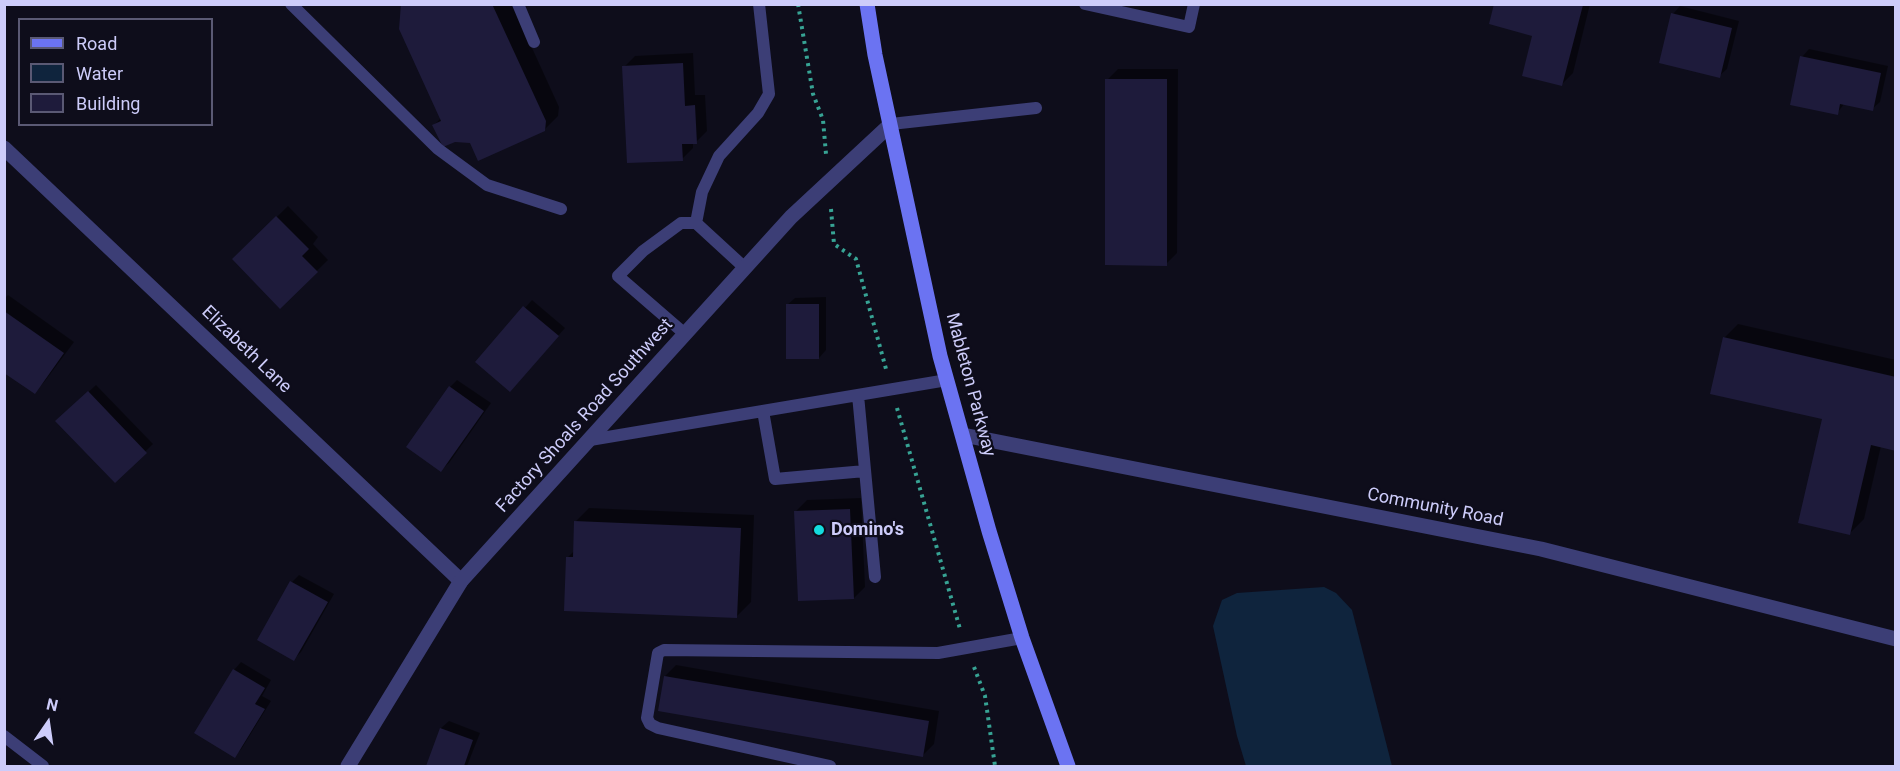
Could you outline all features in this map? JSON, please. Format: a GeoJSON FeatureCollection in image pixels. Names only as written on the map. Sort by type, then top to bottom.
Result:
{"type":"FeatureCollection","features":[{"type":"Feature","properties":{"kind":"main road","name":"Mableton Parkway"},"geometry":{"type":"LineString","coordinates":[[867,4],[875,55],[940,356],[989,531],[1022,638],[1068,766]]}},
{"type":"Feature","properties":{"kind":"street","name":"Factory Shoals Road Southwest"},"geometry":{"type":"LineString","coordinates":[[348,766],[461,581],[791,217],[891,124]]}},
{"type":"Feature","properties":{"kind":"street","name":"Elizabeth Lane"},"geometry":{"type":"LineString","coordinates":[[4,148],[461,581]]}},
{"type":"Feature","properties":{"kind":"street","name":"Community Road"},"geometry":{"type":"LineString","coordinates":[[963,435],[1541,549],[1896,639]]}},
{"type":"Feature","properties":{"kind":"lane"},"geometry":{"type":"LineString","coordinates":[[291,4],[438,149],[488,185],[561,209]]}},
{"type":"Feature","properties":{"kind":"lane"},"geometry":{"type":"LineString","coordinates":[[518,4],[534,42]]}},
{"type":"Feature","properties":{"kind":"lane"},"geometry":{"type":"LineString","coordinates":[[696,223],[702,192],[719,156],[758,113],[769,94],[759,4]]}},
{"type":"Feature","properties":{"kind":"lane"},"geometry":{"type":"LineString","coordinates":[[1085,4],[1190,27],[1194,4]]}},
{"type":"Feature","properties":{"kind":"lane"},"geometry":{"type":"LineString","coordinates":[[891,124],[1036,108]]}},
{"type":"Feature","properties":{"kind":"lane"},"geometry":{"type":"LineString","coordinates":[[685,334],[618,276],[643,251],[681,223],[696,223],[745,268]]}},
{"type":"Feature","properties":{"kind":"lane"},"geometry":{"type":"LineString","coordinates":[[590,440],[947,380]]}},
{"type":"Feature","properties":{"kind":"lane"},"geometry":{"type":"LineString","coordinates":[[858,395],[874,577]]}},
{"type":"Feature","properties":{"kind":"lane"},"geometry":{"type":"LineString","coordinates":[[763,411],[775,479],[865,471]]}},
{"type":"Feature","properties":{"kind":"lane"},"geometry":{"type":"LineString","coordinates":[[830,766],[658,728],[650,724],[647,718],[658,653],[664,650],[938,653],[1022,638]]}},
{"type":"Feature","properties":{"kind":"lane"},"geometry":{"type":"LineString","coordinates":[[4,736],[43,766]]}},
{"type":"Feature","properties":{"kind":"water"},"geometry":{"type":"Polygon","coordinates":[[[1324,587],[1336,593],[1352,610],[1392,766],[1246,766],[1237,736],[1213,626],[1222,600],[1237,593],[1324,587]]]}},
{"type":"Feature","properties":{"kind":"building"},"geometry":{"type":"Polygon","coordinates":[[[401,4],[492,4],[546,121],[545,131],[478,161],[470,143],[455,142],[443,147],[432,125],[441,121],[399,29],[401,4]]]}},
{"type":"Feature","properties":{"kind":"building"},"geometry":{"type":"Polygon","coordinates":[[[1494,4],[1583,5],[1562,86],[1522,76],[1532,36],[1489,24],[1494,4]]]}},
{"type":"Feature","properties":{"kind":"building"},"geometry":{"type":"Polygon","coordinates":[[[1671,13],[1732,28],[1720,78],[1659,63],[1671,13]]]}},
{"type":"Feature","properties":{"kind":"building"},"geometry":{"type":"Polygon","coordinates":[[[1800,56],[1881,73],[1873,111],[1840,104],[1838,115],[1790,105],[1800,56]]]}},
{"type":"Feature","properties":{"kind":"building"},"geometry":{"type":"Polygon","coordinates":[[[683,63],[685,106],[695,105],[697,144],[682,144],[683,161],[627,163],[622,66],[683,63]]]}},
{"type":"Feature","properties":{"kind":"building"},"geometry":{"type":"Polygon","coordinates":[[[1105,79],[1167,79],[1167,266],[1105,265],[1105,79]]]}},
{"type":"Feature","properties":{"kind":"building"},"geometry":{"type":"Polygon","coordinates":[[[276,216],[309,249],[302,256],[318,272],[280,309],[232,259],[276,216]]]}},
{"type":"Feature","properties":{"kind":"building"},"geometry":{"type":"Polygon","coordinates":[[[786,304],[819,304],[819,359],[786,359],[786,304]]]}},
{"type":"Feature","properties":{"kind":"building"},"geometry":{"type":"Polygon","coordinates":[[[523,306],[559,336],[510,392],[475,362],[523,306]]]}},
{"type":"Feature","properties":{"kind":"building"},"geometry":{"type":"Polygon","coordinates":[[[4,311],[64,353],[35,394],[4,373],[4,311]]]}},
{"type":"Feature","properties":{"kind":"building"},"geometry":{"type":"Polygon","coordinates":[[[1723,337],[1896,377],[1896,451],[1871,445],[1850,535],[1798,523],[1822,419],[1710,394],[1723,337]]]}},
{"type":"Feature","properties":{"kind":"building"},"geometry":{"type":"Polygon","coordinates":[[[449,386],[484,411],[441,472],[406,447],[449,386]]]}},
{"type":"Feature","properties":{"kind":"building"},"geometry":{"type":"Polygon","coordinates":[[[88,391],[147,453],[115,483],[55,421],[88,391]]]}},
{"type":"Feature","properties":{"kind":"building"},"geometry":{"type":"Polygon","coordinates":[[[850,509],[854,599],[798,601],[794,511],[850,509]]]}},
{"type":"Feature","properties":{"kind":"building"},"geometry":{"type":"Polygon","coordinates":[[[574,521],[741,528],[737,618],[564,611],[566,557],[573,557],[574,521]]]}},
{"type":"Feature","properties":{"kind":"building"},"geometry":{"type":"Polygon","coordinates":[[[290,581],[328,602],[294,661],[257,640],[290,581]]]}},
{"type":"Feature","properties":{"kind":"building"},"geometry":{"type":"Polygon","coordinates":[[[233,669],[265,688],[255,704],[265,709],[235,758],[194,733],[233,669]]]}},
{"type":"Feature","properties":{"kind":"building"},"geometry":{"type":"Polygon","coordinates":[[[664,676],[929,721],[923,757],[658,711],[664,676]]]}},
{"type":"Feature","properties":{"kind":"building"},"geometry":{"type":"Polygon","coordinates":[[[440,728],[473,740],[464,766],[426,766],[440,728]]]}},
{"type":"Feature","properties":{"kind":"place","name":"Domino's"},"geometry":{"type":"Point","coordinates":[819,530]}}]}
